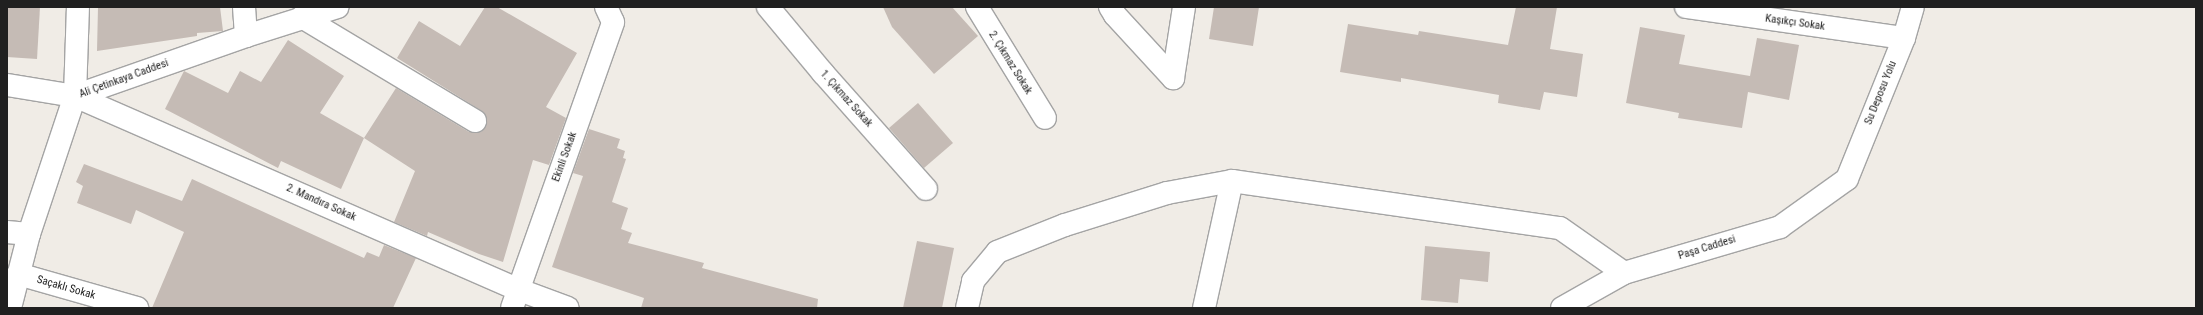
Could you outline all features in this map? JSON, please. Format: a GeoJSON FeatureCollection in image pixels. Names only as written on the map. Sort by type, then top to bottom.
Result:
{"type":"FeatureCollection","features":[{"type":"Feature","properties":{"kind":"street"},"geometry":{"type":"LineString","coordinates":[[7,85],[75,96],[78,7]]}},
{"type":"Feature","properties":{"kind":"street"},"geometry":{"type":"LineString","coordinates":[[244,7],[246,36]]}},
{"type":"Feature","properties":{"kind":"street","name":"Ali Çetinkaya Caddesi"},"geometry":{"type":"LineString","coordinates":[[10,308],[29,234],[75,96],[302,17],[338,7]]}},
{"type":"Feature","properties":{"kind":"street","name":"Ekinli Sokak"},"geometry":{"type":"LineString","coordinates":[[514,298],[613,22],[606,7]]}},
{"type":"Feature","properties":{"kind":"street","name":"1. Çıkmaz Sokak"},"geometry":{"type":"LineString","coordinates":[[768,7],[823,73],[926,189]]}},
{"type":"Feature","properties":{"kind":"street","name":"2. Çıkmaz Sokak"},"geometry":{"type":"LineString","coordinates":[[977,7],[1045,118]]}},
{"type":"Feature","properties":{"kind":"street"},"geometry":{"type":"LineString","coordinates":[[1110,7],[1115,15],[1173,78],[1184,7]]}},
{"type":"Feature","properties":{"kind":"street","name":"Kaşıkçı Sokak"},"geometry":{"type":"LineString","coordinates":[[1686,7],[1904,38]]}},
{"type":"Feature","properties":{"kind":"street","name":"Su Deposu Yolu"},"geometry":{"type":"LineString","coordinates":[[1847,179],[1904,38],[1913,7]]}},
{"type":"Feature","properties":{"kind":"street"},"geometry":{"type":"LineString","coordinates":[[302,17],[475,121]]}},
{"type":"Feature","properties":{"kind":"street","name":"2. Mandıra Sokak"},"geometry":{"type":"LineString","coordinates":[[75,96],[514,298],[568,308]]}},
{"type":"Feature","properties":{"kind":"street","name":"Paşa Caddesi"},"geometry":{"type":"LineString","coordinates":[[1562,308],[1624,273],[1780,227],[1847,179]]}},
{"type":"Feature","properties":{"kind":"street"},"geometry":{"type":"LineString","coordinates":[[967,308],[973,281],[997,252],[1065,225],[1168,193],[1232,181],[1560,228],[1624,273]]}},
{"type":"Feature","properties":{"kind":"street"},"geometry":{"type":"LineString","coordinates":[[1204,308],[1232,181]]}},
{"type":"Feature","properties":{"kind":"street"},"geometry":{"type":"LineString","coordinates":[[7,232],[29,234]]}},
{"type":"Feature","properties":{"kind":"street","name":"Saçaklı Sokak"},"geometry":{"type":"LineString","coordinates":[[18,274],[137,308]]}},
{"type":"Feature","properties":{"kind":"building"},"geometry":{"type":"Polygon","coordinates":[[[7,7],[40,7],[37,59],[7,57],[7,7]]]}},
{"type":"Feature","properties":{"kind":"building"},"geometry":{"type":"Polygon","coordinates":[[[98,7],[220,7],[223,31],[197,33],[197,36],[97,51],[98,7]]]}},
{"type":"Feature","properties":{"kind":"building"},"geometry":{"type":"Polygon","coordinates":[[[485,7],[497,7],[577,53],[546,107],[566,118],[549,165],[533,160],[503,262],[479,254],[428,232],[427,236],[394,222],[415,171],[364,138],[396,88],[469,132],[481,132],[485,128],[487,121],[482,111],[397,58],[419,21],[460,46],[485,7]]]}},
{"type":"Feature","properties":{"kind":"building"},"geometry":{"type":"Polygon","coordinates":[[[883,7],[952,7],[978,36],[934,74],[892,27],[883,7]]]}},
{"type":"Feature","properties":{"kind":"building"},"geometry":{"type":"Polygon","coordinates":[[[1214,7],[1259,7],[1253,46],[1209,39],[1214,7]]]}},
{"type":"Feature","properties":{"kind":"building"},"geometry":{"type":"Polygon","coordinates":[[[1516,7],[1557,7],[1550,49],[1583,54],[1577,97],[1544,92],[1540,110],[1498,103],[1499,95],[1401,78],[1401,82],[1340,72],[1348,24],[1418,35],[1419,31],[1508,45],[1516,7]]]}},
{"type":"Feature","properties":{"kind":"building"},"geometry":{"type":"Polygon","coordinates":[[[1640,27],[1685,35],[1679,64],[1750,76],[1757,38],[1799,45],[1789,100],[1748,92],[1742,128],[1678,118],[1679,113],[1626,103],[1640,27]]]}},
{"type":"Feature","properties":{"kind":"building"},"geometry":{"type":"Polygon","coordinates":[[[288,40],[344,76],[320,113],[364,138],[341,189],[281,161],[278,168],[165,109],[184,71],[228,93],[240,71],[261,82],[288,40]]]}},
{"type":"Feature","properties":{"kind":"building"},"geometry":{"type":"Polygon","coordinates":[[[918,103],[953,143],[924,168],[889,128],[918,103]]]}},
{"type":"Feature","properties":{"kind":"building"},"geometry":{"type":"Polygon","coordinates":[[[589,129],[620,139],[617,148],[625,151],[623,158],[626,159],[612,202],[628,208],[621,229],[632,233],[628,243],[704,263],[702,268],[818,299],[817,308],[641,308],[644,298],[552,267],[583,176],[573,173],[589,129]]]}},
{"type":"Feature","properties":{"kind":"building"},"geometry":{"type":"Polygon","coordinates":[[[84,164],[182,201],[192,179],[364,258],[367,252],[379,257],[384,245],[416,258],[393,308],[152,308],[184,232],[136,210],[131,224],[77,203],[83,186],[76,182],[84,164]]]}},
{"type":"Feature","properties":{"kind":"building"},"geometry":{"type":"Polygon","coordinates":[[[917,241],[954,248],[942,308],[903,308],[917,241]]]}},
{"type":"Feature","properties":{"kind":"building"},"geometry":{"type":"Polygon","coordinates":[[[1425,246],[1490,252],[1488,282],[1460,279],[1458,303],[1421,300],[1425,246]]]}}]}
